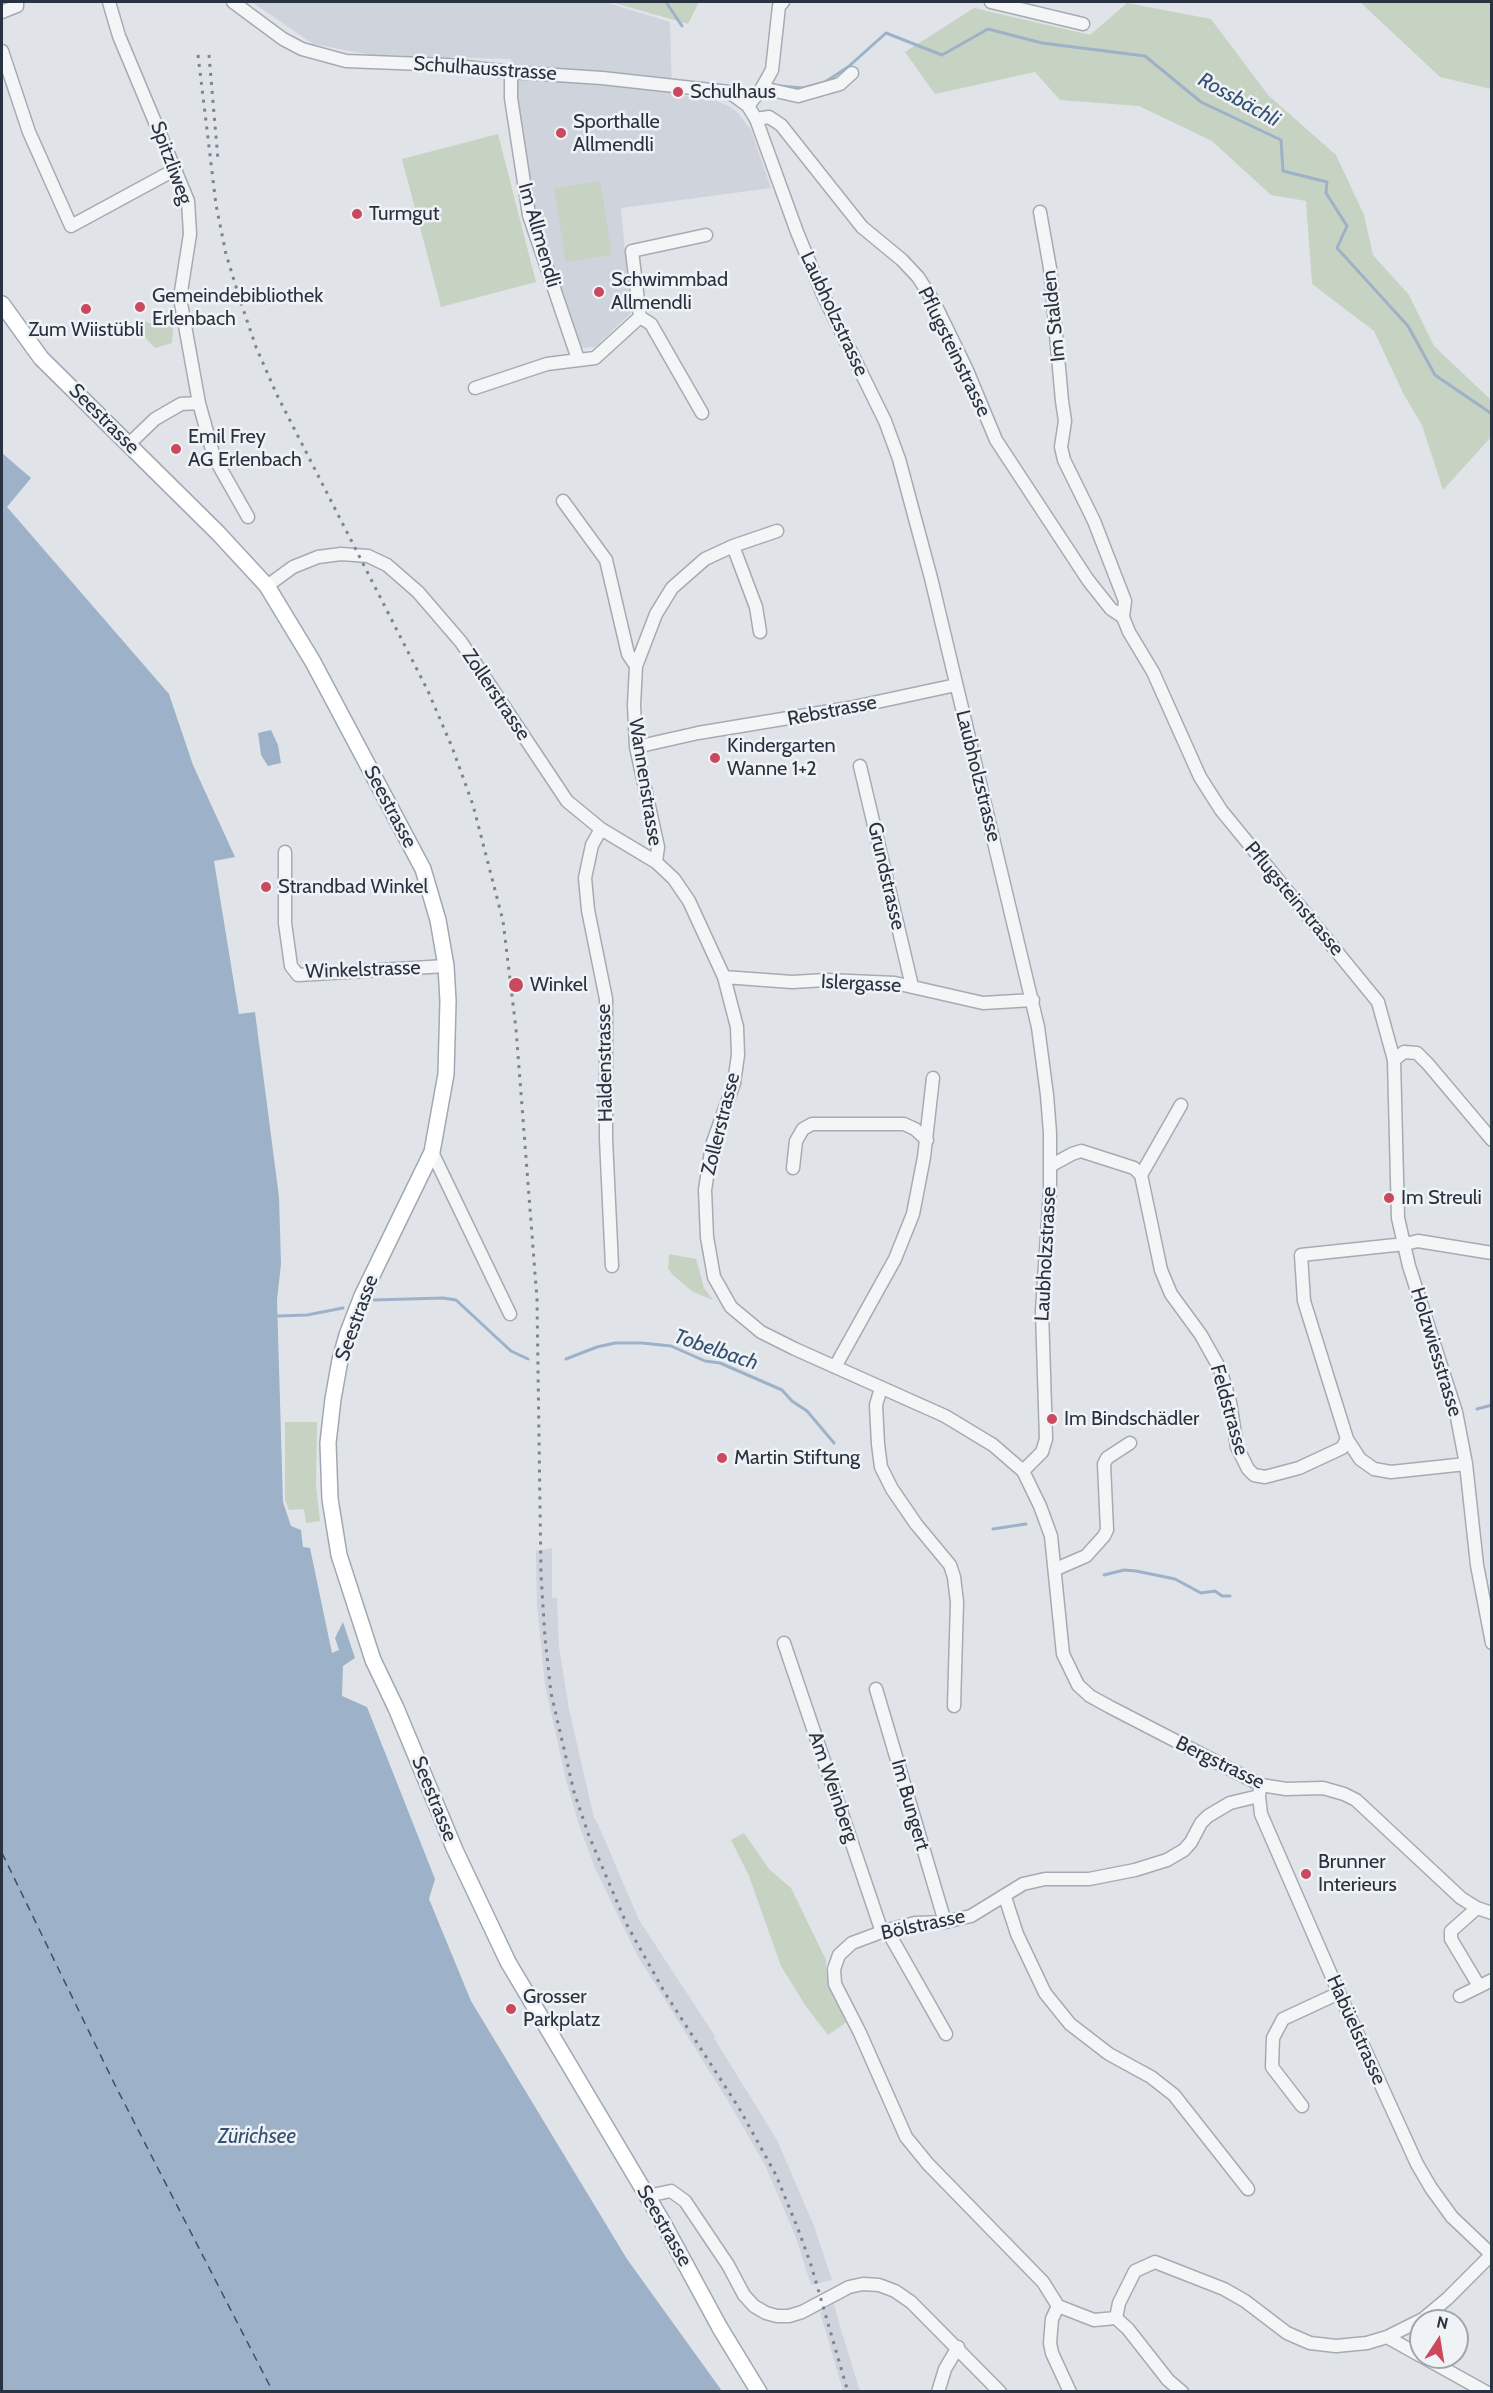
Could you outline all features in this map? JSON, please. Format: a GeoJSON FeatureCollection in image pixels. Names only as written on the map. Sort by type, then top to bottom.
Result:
{"type":"FeatureCollection","features":[{"type":"Feature","properties":{"kind":"main road","name":"Seestrasse"},"geometry":{"type":"LineString","coordinates":[[2,304],[41,357],[267,586],[313,662],[423,869],[438,920],[446,966],[448,1001],[446,1074],[432,1152],[362,1296],[340,1360],[328,1443],[330,1499],[339,1555],[373,1660],[396,1708],[474,1893],[508,1962],[647,2196],[720,2328],[759,2391]]}},
{"type":"Feature","properties":{"kind":"street"},"geometry":{"type":"LineString","coordinates":[[2,12],[17,6],[17,2]]}},
{"type":"Feature","properties":{"kind":"street","name":"Spitzliweg"},"geometry":{"type":"LineString","coordinates":[[109,2],[119,36],[188,201],[190,234],[180,298],[181,313],[199,403],[214,457],[248,518]]}},
{"type":"Feature","properties":{"kind":"street","name":"Schulhausstrasse"},"geometry":{"type":"LineString","coordinates":[[233,2],[283,39],[302,49],[346,61],[448,65],[729,92],[748,106]]}},
{"type":"Feature","properties":{"kind":"street"},"geometry":{"type":"LineString","coordinates":[[748,106],[762,88],[771,70],[779,6],[783,2]]}},
{"type":"Feature","properties":{"kind":"street"},"geometry":{"type":"LineString","coordinates":[[991,2],[1083,24]]}},
{"type":"Feature","properties":{"kind":"street"},"geometry":{"type":"LineString","coordinates":[[2,51],[29,132],[71,226],[176,169]]}},
{"type":"Feature","properties":{"kind":"street","name":"Im Allmendli"},"geometry":{"type":"LineString","coordinates":[[512,72],[511,98],[529,215],[578,359]]}},
{"type":"Feature","properties":{"kind":"street"},"geometry":{"type":"LineString","coordinates":[[762,88],[798,96],[840,84],[852,73]]}},
{"type":"Feature","properties":{"kind":"street","name":"Laubholzstrasse"},"geometry":{"type":"LineString","coordinates":[[748,106],[756,119],[797,232],[823,295],[885,421],[899,459],[931,578],[1033,1000],[1047,1095],[1050,1166],[1042,1311],[1046,1439],[1042,1452],[1023,1471]]}},
{"type":"Feature","properties":{"kind":"street","name":"Pflugsteinstrasse"},"geometry":{"type":"LineString","coordinates":[[756,119],[769,117],[781,125],[862,227],[902,260],[918,278],[934,302],[966,368],[996,440],[1088,580],[1111,609],[1123,617]]}},
{"type":"Feature","properties":{"kind":"street","name":"Im Stalden"},"geometry":{"type":"LineString","coordinates":[[1040,212],[1050,268],[1065,421]]}},
{"type":"Feature","properties":{"kind":"street"},"geometry":{"type":"LineString","coordinates":[[640,317],[632,251],[706,235]]}},
{"type":"Feature","properties":{"kind":"street"},"geometry":{"type":"LineString","coordinates":[[475,388],[547,364],[595,358],[640,317]]}},
{"type":"Feature","properties":{"kind":"street"},"geometry":{"type":"LineString","coordinates":[[640,317],[651,324],[702,413]]}},
{"type":"Feature","properties":{"kind":"street"},"geometry":{"type":"LineString","coordinates":[[129,444],[155,419],[180,404],[199,403]]}},
{"type":"Feature","properties":{"kind":"street","name":"Pflugsteinstrasse"},"geometry":{"type":"LineString","coordinates":[[1065,421],[1061,447],[1064,460],[1094,521],[1125,601],[1123,617],[1129,632],[1153,672],[1200,777],[1221,810],[1375,997],[1394,1060]]}},
{"type":"Feature","properties":{"kind":"street","name":"Wannenstrasse"},"geometry":{"type":"LineString","coordinates":[[563,501],[606,560],[628,654],[636,666]]}},
{"type":"Feature","properties":{"kind":"street","name":"Wannenstrasse"},"geometry":{"type":"LineString","coordinates":[[656,862],[658,847],[636,747],[634,705],[636,666],[656,614],[672,588],[705,559],[733,546],[777,531]]}},
{"type":"Feature","properties":{"kind":"street"},"geometry":{"type":"LineString","coordinates":[[733,546],[756,607],[760,632]]}},
{"type":"Feature","properties":{"kind":"street","name":"Zollerstrasse"},"geometry":{"type":"LineString","coordinates":[[267,586],[293,567],[318,557],[341,554],[368,556],[387,565],[418,592],[461,642],[567,801],[601,829],[656,862],[674,879],[689,901],[724,977],[737,1027],[738,1055],[734,1083],[712,1145],[705,1190],[707,1237],[714,1277],[731,1307],[761,1332],[945,1416],[993,1445],[1023,1471],[1051,1536],[1056,1575]]}},
{"type":"Feature","properties":{"kind":"street","name":"Rebstrasse"},"geometry":{"type":"LineString","coordinates":[[636,747],[698,733],[849,708],[956,685]]}},
{"type":"Feature","properties":{"kind":"street","name":"Grundstrasse"},"geometry":{"type":"LineString","coordinates":[[860,766],[912,986]]}},
{"type":"Feature","properties":{"kind":"street","name":"Haldenstrasse"},"geometry":{"type":"LineString","coordinates":[[601,829],[591,845],[585,878],[588,910],[606,999],[606,1139],[612,1266]]}},
{"type":"Feature","properties":{"kind":"street","name":"Winkelstrasse"},"geometry":{"type":"LineString","coordinates":[[285,852],[285,923],[291,966],[298,975],[446,966]]}},
{"type":"Feature","properties":{"kind":"street","name":"Islergasse"},"geometry":{"type":"LineString","coordinates":[[724,977],[792,982],[826,980],[896,983],[983,1003],[1033,1000]]}},
{"type":"Feature","properties":{"kind":"street"},"geometry":{"type":"LineString","coordinates":[[1394,1060],[1404,1052],[1417,1053],[1491,1140]]}},
{"type":"Feature","properties":{"kind":"street","name":"Holzwiesstrasse"},"geometry":{"type":"LineString","coordinates":[[1394,1060],[1398,1218],[1409,1266],[1456,1412],[1466,1464],[1476,1565],[1491,1643]]}},
{"type":"Feature","properties":{"kind":"street"},"geometry":{"type":"LineString","coordinates":[[835,1367],[895,1259],[913,1214],[927,1140],[933,1078]]}},
{"type":"Feature","properties":{"kind":"street"},"geometry":{"type":"LineString","coordinates":[[1050,1166],[1081,1151],[1134,1168],[1141,1175],[1181,1105]]}},
{"type":"Feature","properties":{"kind":"street"},"geometry":{"type":"LineString","coordinates":[[793,1168],[796,1141],[803,1129],[812,1124],[904,1124],[915,1129],[927,1140]]}},
{"type":"Feature","properties":{"kind":"street"},"geometry":{"type":"LineString","coordinates":[[432,1152],[510,1314]]}},
{"type":"Feature","properties":{"kind":"street","name":"Feldstrasse"},"geometry":{"type":"LineString","coordinates":[[1141,1175],[1161,1270],[1171,1294],[1201,1335],[1220,1369],[1230,1402],[1237,1447],[1248,1469],[1254,1475],[1264,1477],[1299,1468],[1342,1448],[1347,1439]]}},
{"type":"Feature","properties":{"kind":"street"},"geometry":{"type":"LineString","coordinates":[[1466,1464],[1391,1472],[1374,1469],[1359,1459],[1347,1439],[1304,1302],[1301,1255],[1404,1244],[1418,1240],[1491,1253]]}},
{"type":"Feature","properties":{"kind":"street"},"geometry":{"type":"LineString","coordinates":[[881,1388],[876,1405],[882,1467],[892,1489],[916,1524],[950,1565],[954,1577],[957,1602],[954,1706]]}},
{"type":"Feature","properties":{"kind":"street"},"geometry":{"type":"LineString","coordinates":[[1056,1575],[1086,1556],[1104,1536],[1107,1530],[1104,1464],[1107,1458],[1130,1443]]}},
{"type":"Feature","properties":{"kind":"street","name":"Bergstrasse"},"geometry":{"type":"LineString","coordinates":[[1056,1575],[1063,1653],[1078,1685],[1090,1696],[1260,1791],[1323,1788],[1356,1800],[1454,1892],[1477,1908],[1491,1913]]}},
{"type":"Feature","properties":{"kind":"street","name":"Am Weinberg"},"geometry":{"type":"LineString","coordinates":[[784,1643],[884,1931],[946,2034]]}},
{"type":"Feature","properties":{"kind":"street","name":"Im Bungert"},"geometry":{"type":"LineString","coordinates":[[876,1689],[945,1922]]}},
{"type":"Feature","properties":{"kind":"street","name":"Bölstrasse"},"geometry":{"type":"LineString","coordinates":[[1058,2306],[1042,2282],[927,2164],[906,2137],[860,2033],[835,1984],[834,1969],[839,1955],[852,1943],[884,1931],[915,1923],[945,1922],[971,1916],[1023,1884],[1045,1879],[1089,1879],[1167,1860],[1184,1850],[1201,1823],[1213,1813],[1230,1803],[1260,1791]]}},
{"type":"Feature","properties":{"kind":"street","name":"Habüelstrasse"},"geometry":{"type":"LineString","coordinates":[[1260,1791],[1262,1815],[1405,2139],[1431,2188],[1452,2217],[1491,2255]]}},
{"type":"Feature","properties":{"kind":"street"},"geometry":{"type":"LineString","coordinates":[[1005,1897],[1017,1934],[1045,1994],[1070,2024],[1109,2054],[1151,2077],[1174,2095],[1248,2189]]}},
{"type":"Feature","properties":{"kind":"street"},"geometry":{"type":"LineString","coordinates":[[1477,1908],[1451,1930],[1450,1939],[1479,1986]]}},
{"type":"Feature","properties":{"kind":"street"},"geometry":{"type":"LineString","coordinates":[[1460,1996],[1491,1980]]}},
{"type":"Feature","properties":{"kind":"street"},"geometry":{"type":"LineString","coordinates":[[1302,2106],[1272,2067],[1273,2038],[1283,2019],[1339,1993]]}},
{"type":"Feature","properties":{"kind":"street"},"geometry":{"type":"LineString","coordinates":[[647,2196],[671,2191],[685,2201],[728,2265],[744,2295],[754,2306],[766,2313],[789,2316],[802,2312],[849,2287],[863,2284],[879,2285],[895,2291],[911,2302],[1000,2391]]}},
{"type":"Feature","properties":{"kind":"street"},"geometry":{"type":"LineString","coordinates":[[1116,2318],[1119,2303],[1135,2271],[1155,2262],[1224,2289],[1245,2301],[1287,2333],[1310,2343],[1336,2346],[1367,2343],[1387,2337],[1423,2319],[1448,2299],[1491,2255]]}},
{"type":"Feature","properties":{"kind":"street"},"geometry":{"type":"LineString","coordinates":[[1070,2391],[1052,2353],[1050,2343],[1052,2319],[1058,2306],[1094,2320],[1116,2318],[1128,2329],[1168,2380],[1182,2391]]}},
{"type":"Feature","properties":{"kind":"street"},"geometry":{"type":"LineString","coordinates":[[1387,2337],[1409,2349]]}},
{"type":"Feature","properties":{"kind":"street"},"geometry":{"type":"LineString","coordinates":[[938,2391],[945,2369],[958,2347]]}},
{"type":"Feature","properties":{"kind":"street"},"geometry":{"type":"LineString","coordinates":[[1446,2369],[1486,2391]]}},
{"type":"Feature","properties":{"kind":"shaded area"},"geometry":{"type":"Polygon","coordinates":[[[252,2],[605,2],[670,22],[672,94],[709,98],[737,112],[751,130],[771,188],[621,208],[631,313],[595,347],[582,348],[535,210],[511,59],[371,55],[313,44],[252,2]]]}},
{"type":"Feature","properties":{"kind":"shaded area"},"geometry":{"type":"Polygon","coordinates":[[[552,1548],[552,1598],[557,1598],[559,1647],[569,1709],[594,1818],[639,1920],[715,2036],[714,2038],[777,2140],[814,2226],[832,2280],[811,2285],[795,2235],[765,2165],[637,1955],[595,1868],[566,1780],[545,1685],[537,1605],[536,1551],[552,1548]]]}},
{"type":"Feature","properties":{"kind":"shaded area"},"geometry":{"type":"Polygon","coordinates":[[[834,2304],[860,2391],[843,2391],[820,2312],[834,2304]]]}},
{"type":"Feature","properties":{"kind":"green space"},"geometry":{"type":"Polygon","coordinates":[[[611,2],[699,2],[688,24],[611,2]]]}},
{"type":"Feature","properties":{"kind":"green space"},"geometry":{"type":"Polygon","coordinates":[[[1360,2],[1491,2],[1491,89],[1440,77],[1360,2]]]}},
{"type":"Feature","properties":{"kind":"green space"},"geometry":{"type":"Polygon","coordinates":[[[1127,3],[1211,19],[1268,95],[1336,155],[1364,215],[1373,255],[1409,295],[1434,346],[1491,400],[1491,437],[1443,490],[1422,425],[1404,395],[1374,331],[1312,284],[1306,201],[1271,195],[1212,141],[1139,106],[1060,100],[1035,72],[935,94],[905,52],[974,8],[1090,35],[1127,3]]]}},
{"type":"Feature","properties":{"kind":"green space"},"geometry":{"type":"Polygon","coordinates":[[[498,134],[536,282],[441,307],[402,159],[498,134]]]}},
{"type":"Feature","properties":{"kind":"green space"},"geometry":{"type":"Polygon","coordinates":[[[600,181],[612,255],[566,262],[554,188],[600,181]]]}},
{"type":"Feature","properties":{"kind":"green space"},"geometry":{"type":"Polygon","coordinates":[[[158,318],[173,326],[172,343],[155,348],[139,331],[144,321],[152,324],[158,318]]]}},
{"type":"Feature","properties":{"kind":"green space"},"geometry":{"type":"Polygon","coordinates":[[[669,1254],[696,1259],[704,1288],[713,1300],[693,1292],[673,1275],[668,1269],[669,1254]]]}},
{"type":"Feature","properties":{"kind":"green space"},"geometry":{"type":"Polygon","coordinates":[[[285,1422],[317,1422],[316,1485],[320,1521],[306,1523],[304,1509],[289,1510],[285,1500],[285,1422]]]}},
{"type":"Feature","properties":{"kind":"green space"},"geometry":{"type":"Polygon","coordinates":[[[744,1833],[769,1869],[791,1888],[826,1960],[826,1973],[848,2021],[828,2035],[805,2005],[781,1966],[749,1876],[731,1840],[744,1833]]]}},
{"type":"Feature","properties":{"kind":"water","name":"Zürichsee"},"geometry":{"type":"Polygon","coordinates":[[[2,453],[31,478],[7,507],[169,694],[193,765],[235,857],[214,861],[239,1014],[255,1012],[279,1197],[281,1264],[277,1300],[283,1502],[291,1526],[301,1530],[303,1547],[310,1548],[332,1653],[339,1650],[335,1638],[343,1622],[355,1658],[343,1666],[342,1696],[367,1707],[435,1879],[429,1899],[471,2001],[627,2259],[722,2391],[2,2391],[2,453]]]}},
{"type":"Feature","properties":{"kind":"water"},"geometry":{"type":"Polygon","coordinates":[[[271,730],[278,745],[281,763],[268,766],[261,755],[258,733],[271,730]]]}},
{"type":"Feature","properties":{"kind":"waterway","name":"Rossbächli"},"geometry":{"type":"LineString","coordinates":[[666,2],[682,26]]}},
{"type":"Feature","properties":{"kind":"waterway","name":"Rossbächli"},"geometry":{"type":"LineString","coordinates":[[779,86],[803,88],[825,82],[848,67],[886,33],[942,55],[988,29],[1042,43],[1145,56],[1201,102],[1281,140],[1283,171],[1327,182],[1326,193],[1347,226],[1337,248],[1408,326],[1435,375],[1492,414]]}},
{"type":"Feature","properties":{"kind":"waterway","name":"Tobelbach"},"geometry":{"type":"LineString","coordinates":[[374,1300],[443,1298],[456,1300],[511,1351],[528,1359]]}},
{"type":"Feature","properties":{"kind":"waterway","name":"Tobelbach"},"geometry":{"type":"LineString","coordinates":[[278,1316],[307,1315],[343,1308]]}},
{"type":"Feature","properties":{"kind":"waterway","name":"Tobelbach"},"geometry":{"type":"LineString","coordinates":[[566,1359],[615,1343],[671,1346],[705,1361],[720,1363],[782,1390],[792,1401],[807,1411],[834,1443]]}},
{"type":"Feature","properties":{"kind":"waterway","name":"Tobelbach"},"geometry":{"type":"LineString","coordinates":[[1477,1409],[1492,1405]]}},
{"type":"Feature","properties":{"kind":"waterway","name":"Tobelbach"},"geometry":{"type":"LineString","coordinates":[[993,1529],[1026,1524]]}},
{"type":"Feature","properties":{"kind":"waterway","name":"Tobelbach"},"geometry":{"type":"LineString","coordinates":[[1104,1575],[1124,1570],[1136,1571],[1175,1579],[1201,1593],[1215,1591],[1222,1596],[1230,1596]]}},
{"type":"Feature","properties":{"kind":"ferry route"},"geometry":{"type":"LineString","coordinates":[[2,1853],[115,2085],[273,2392]]}},
{"type":"Feature","properties":{"kind":"railway"},"geometry":{"type":"LineString","coordinates":[[198,55],[216,205],[226,254],[256,347],[277,395],[428,691],[473,805],[503,921],[516,1029],[537,1299],[541,1575],[545,1638],[551,1693],[574,1792],[589,1836],[627,1925],[665,1993],[739,2108],[776,2175],[811,2265],[848,2392]]}},
{"type":"Feature","properties":{"kind":"railway"},"geometry":{"type":"LineString","coordinates":[[209,55],[218,160]]}},
{"type":"Feature","properties":{"kind":"place","name":"Schulhaus"},"geometry":{"type":"Point","coordinates":[678,92]}},
{"type":"Feature","properties":{"kind":"place","name":"Sporthalle Allmendli"},"geometry":{"type":"Point","coordinates":[561,133]}},
{"type":"Feature","properties":{"kind":"place","name":"Turmgut"},"geometry":{"type":"Point","coordinates":[357,214]}},
{"type":"Feature","properties":{"kind":"place","name":"Schwimmbad Allmendli"},"geometry":{"type":"Point","coordinates":[599,292]}},
{"type":"Feature","properties":{"kind":"place","name":"Gemeindebibliothek Erlenbach"},"geometry":{"type":"Point","coordinates":[140,307]}},
{"type":"Feature","properties":{"kind":"place","name":"Zum Wiistübli"},"geometry":{"type":"Point","coordinates":[86,309]}},
{"type":"Feature","properties":{"kind":"place","name":"Emil Frey AG Erlenbach"},"geometry":{"type":"Point","coordinates":[176,449]}},
{"type":"Feature","properties":{"kind":"place","name":"Kindergarten Wanne 1+2"},"geometry":{"type":"Point","coordinates":[715,758]}},
{"type":"Feature","properties":{"kind":"place","name":"Strandbad Winkel"},"geometry":{"type":"Point","coordinates":[266,887]}},
{"type":"Feature","properties":{"kind":"place","name":"Winkel"},"geometry":{"type":"Point","coordinates":[516,985]}},
{"type":"Feature","properties":{"kind":"place","name":"Im Streuli"},"geometry":{"type":"Point","coordinates":[1389,1198]}},
{"type":"Feature","properties":{"kind":"place","name":"Im Bindschädler"},"geometry":{"type":"Point","coordinates":[1052,1419]}},
{"type":"Feature","properties":{"kind":"place","name":"Martin Stiftung"},"geometry":{"type":"Point","coordinates":[722,1458]}},
{"type":"Feature","properties":{"kind":"place","name":"Brunner Interieurs"},"geometry":{"type":"Point","coordinates":[1306,1874]}},
{"type":"Feature","properties":{"kind":"place","name":"Grosser Parkplatz"},"geometry":{"type":"Point","coordinates":[511,2009]}}]}
